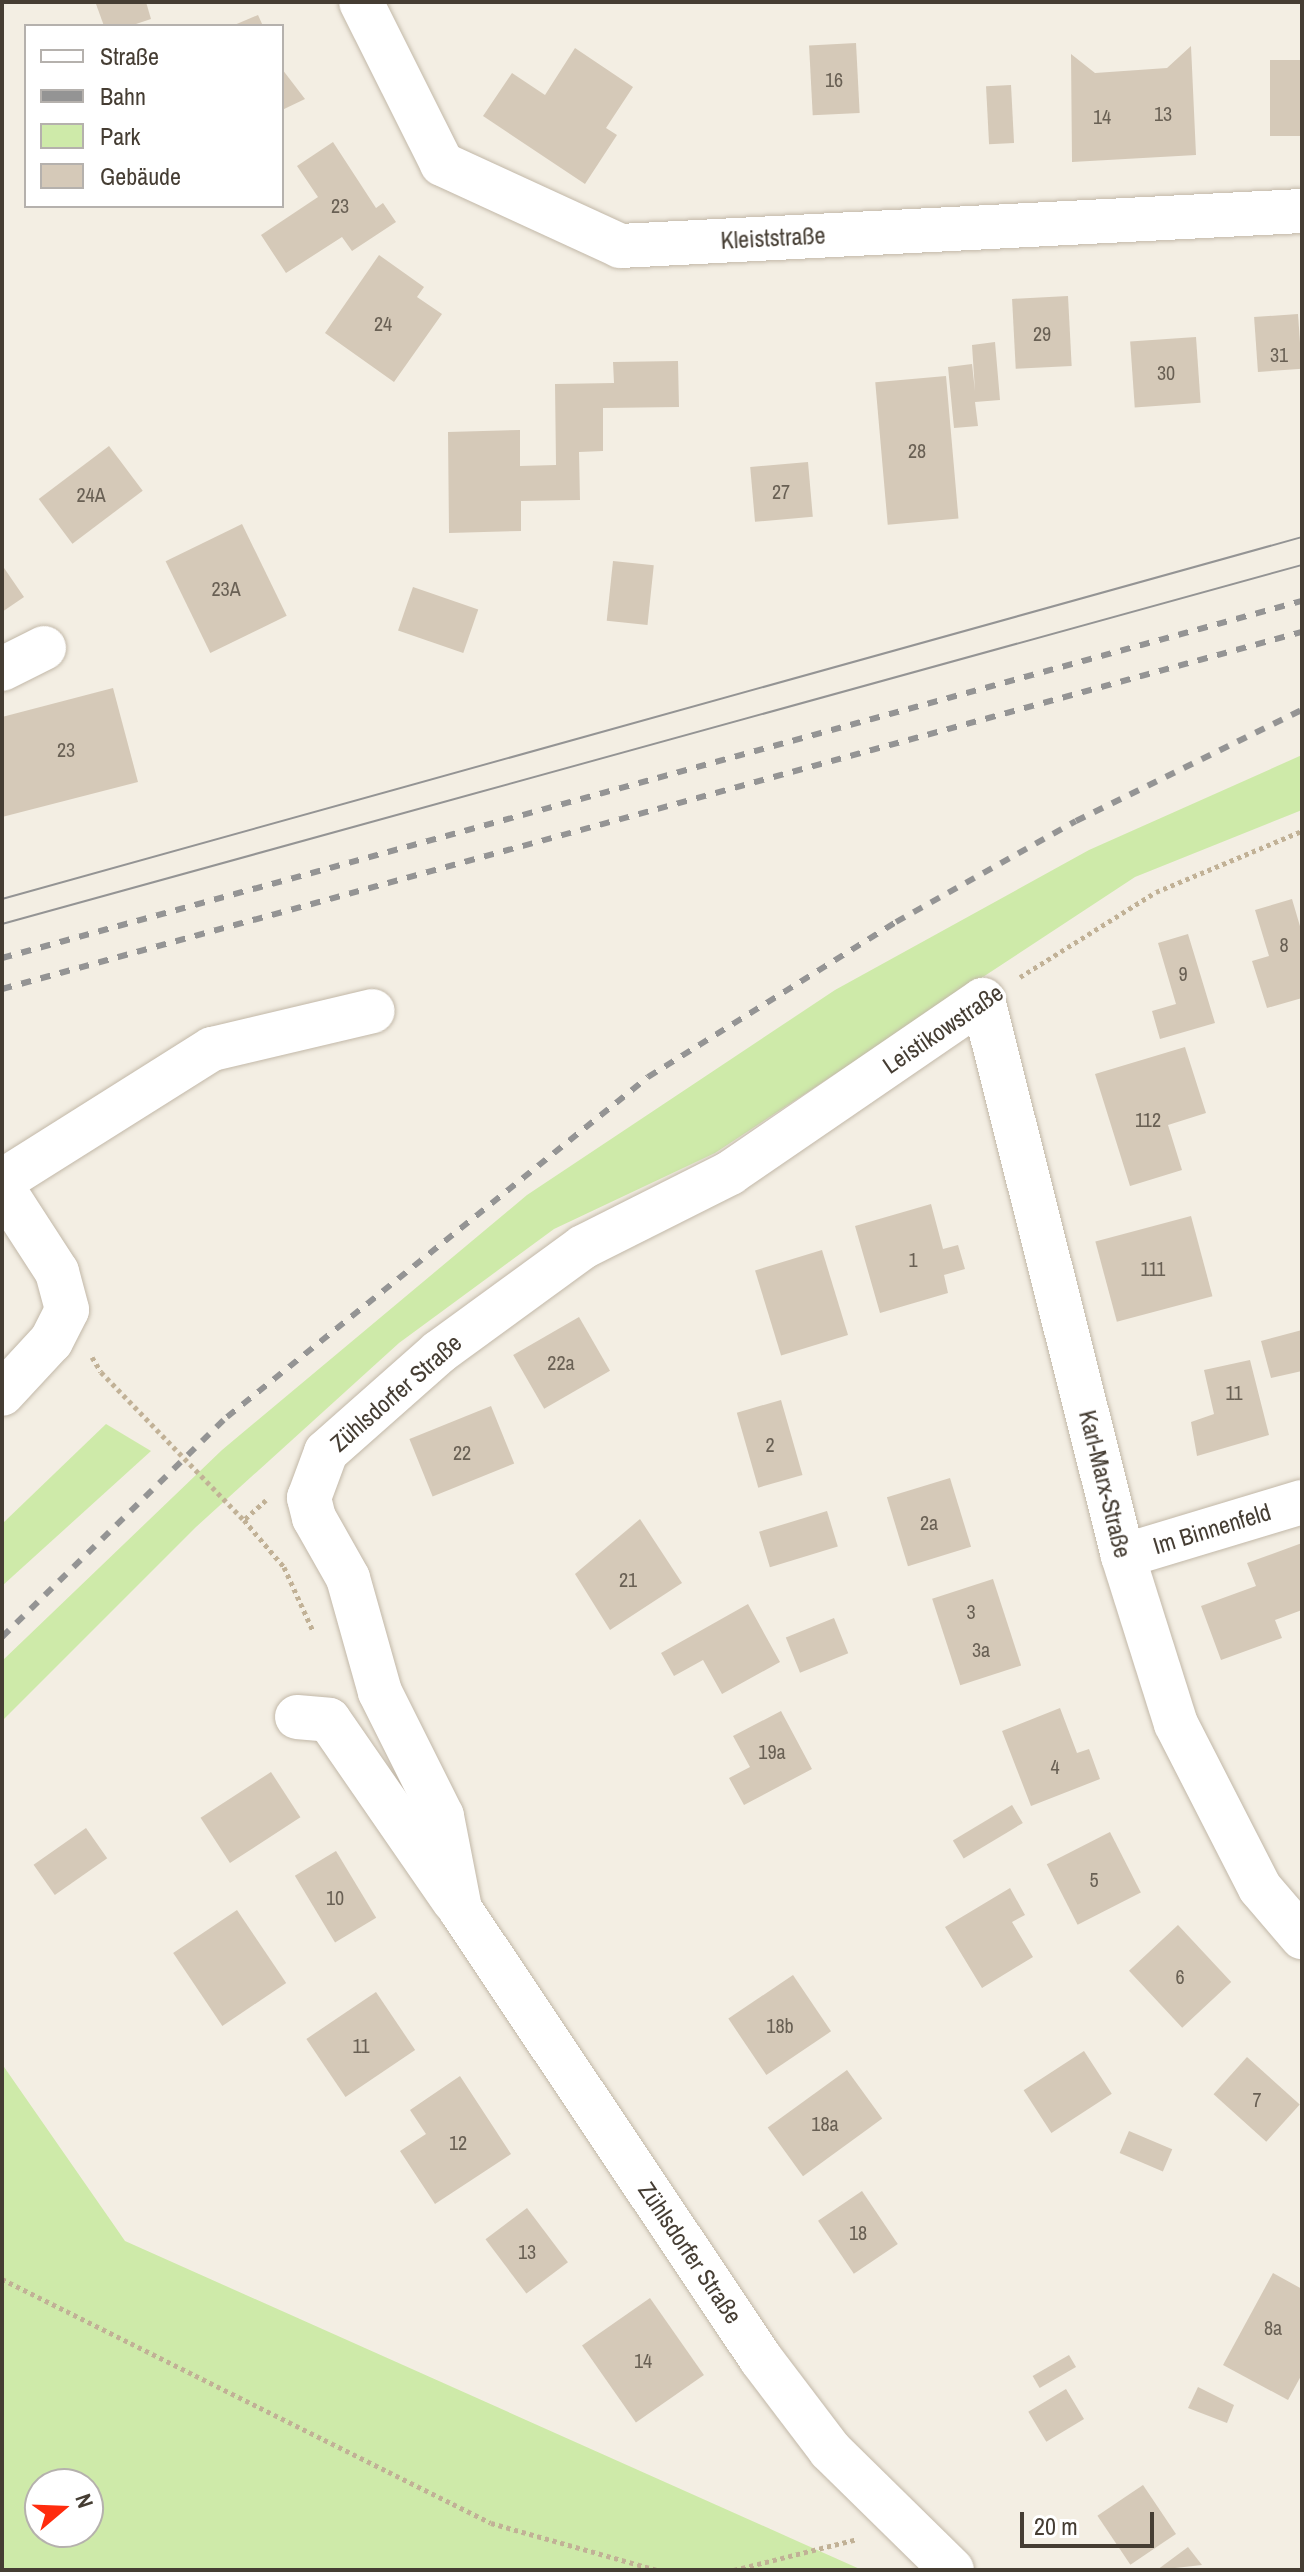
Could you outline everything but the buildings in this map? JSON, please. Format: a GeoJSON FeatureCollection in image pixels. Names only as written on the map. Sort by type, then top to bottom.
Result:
{"type":"FeatureCollection","features":[{"type":"Feature","properties":{"kind":"street","name":"Kleiststraße"},"geometry":{"type":"LineString","coordinates":[[361,2],[442,164],[620,246],[1302,211]]}},
{"type":"Feature","properties":{"kind":"street"},"geometry":{"type":"LineString","coordinates":[[2,669],[44,648]]}},
{"type":"Feature","properties":{"kind":"street","name":"Leistikowstraße"},"geometry":{"type":"LineString","coordinates":[[591,1242],[730,1173],[983,1000]]}},
{"type":"Feature","properties":{"kind":"street","name":"Karl-Marx-Straße"},"geometry":{"type":"LineString","coordinates":[[983,1000],[1123,1556],[1176,1724],[1260,1888],[1302,1937]]}},
{"type":"Feature","properties":{"kind":"street"},"geometry":{"type":"LineString","coordinates":[[5,1391],[51,1341],[67,1310],[57,1272],[2,1184],[212,1049],[373,1011]]}},
{"type":"Feature","properties":{"kind":"street","name":"Zühlsdorfer Straße"},"geometry":{"type":"LineString","coordinates":[[460,1909],[442,1816],[380,1692],[348,1578],[309,1498],[326,1452],[439,1352],[591,1242]]}},
{"type":"Feature","properties":{"kind":"street","name":"Im Binnenfeld"},"geometry":{"type":"LineString","coordinates":[[1123,1556],[1302,1502]]}},
{"type":"Feature","properties":{"kind":"street","name":"Zühlsdorfer Straße"},"geometry":{"type":"LineString","coordinates":[[297,1717],[329,1720],[460,1909],[761,2359],[830,2450],[905,2528],[952,2570]]}},
{"type":"Feature","properties":{"kind":"path","name":"Leistikowstraße"},"geometry":{"type":"LineString","coordinates":[[983,1000],[1156,892],[1302,831]]}},
{"type":"Feature","properties":{"kind":"path"},"geometry":{"type":"LineString","coordinates":[[101,1372],[244,1520],[277,1490]]}},
{"type":"Feature","properties":{"kind":"path"},"geometry":{"type":"LineString","coordinates":[[2,2279],[491,2523],[657,2570]]}},
{"type":"Feature","properties":{"kind":"path"},"geometry":{"type":"LineString","coordinates":[[734,2570],[905,2528]]}},
{"type":"Feature","properties":{"kind":"green space"},"geometry":{"type":"Polygon","coordinates":[[[1302,755],[1302,810],[1135,877],[715,1153],[554,1229],[399,1343],[196,1527],[2,1721],[2,1661],[222,1450],[527,1195],[835,990],[1089,850],[1302,755]]]}},
{"type":"Feature","properties":{"kind":"green space"},"geometry":{"type":"Polygon","coordinates":[[[106,1424],[151,1451],[2,1586],[2,1524],[106,1424]]]}},
{"type":"Feature","properties":{"kind":"green space"},"geometry":{"type":"Polygon","coordinates":[[[2,2064],[125,2241],[862,2570],[2,2570],[2,2064]]]}},
{"type":"Feature","properties":{"kind":"tram line"},"geometry":{"type":"LineString","coordinates":[[2,899],[1302,537]]}},
{"type":"Feature","properties":{"kind":"tram line"},"geometry":{"type":"LineString","coordinates":[[2,924],[1302,565]]}},
{"type":"Feature","properties":{"kind":"railway"},"geometry":{"type":"LineString","coordinates":[[2,958],[1302,601]]}},
{"type":"Feature","properties":{"kind":"railway"},"geometry":{"type":"LineString","coordinates":[[2,989],[1302,632]]}},
{"type":"Feature","properties":{"kind":"railway"},"geometry":{"type":"LineString","coordinates":[[2,1637],[227,1417],[648,1077],[896,922],[1076,821],[1302,710]]}}]}
